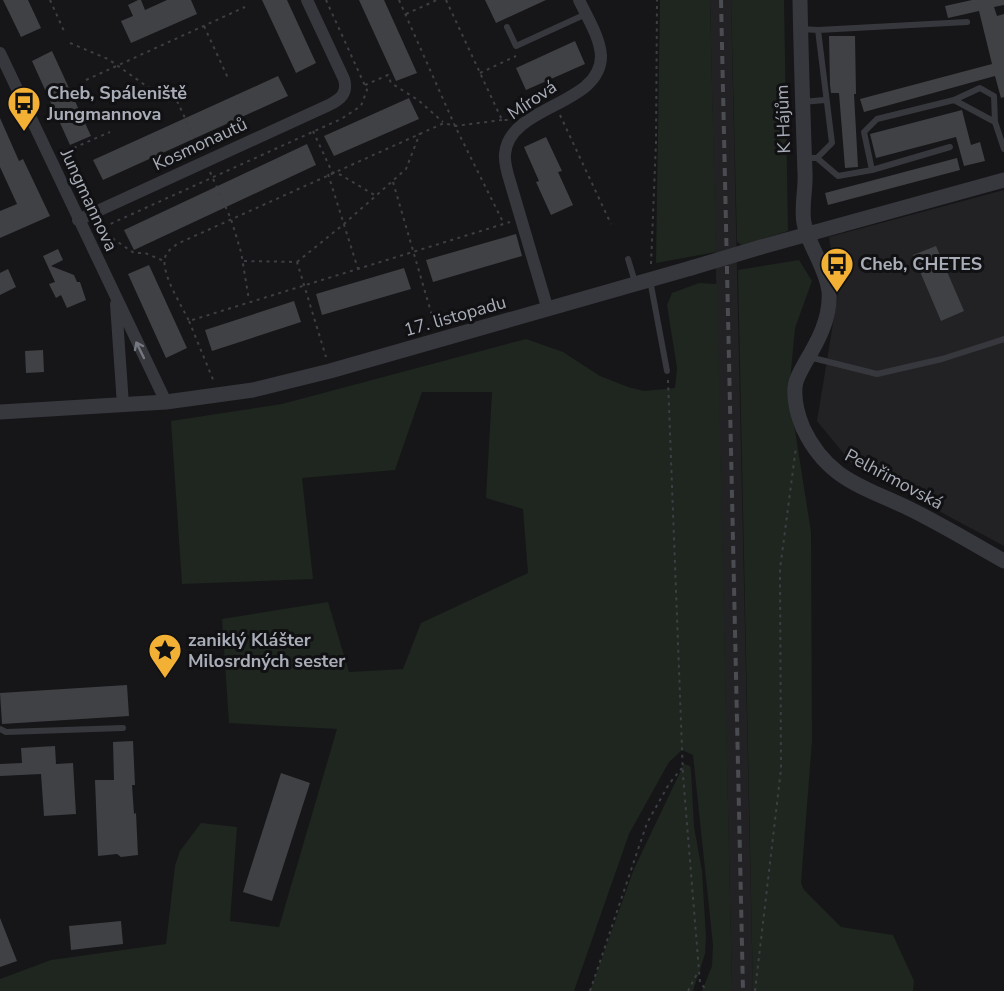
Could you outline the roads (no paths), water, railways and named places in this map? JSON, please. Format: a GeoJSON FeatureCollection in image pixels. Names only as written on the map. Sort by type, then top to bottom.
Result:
{"type":"FeatureCollection","features":[{"type":"Feature","properties":{"kind":"street","name":"Kosmonautů"},"geometry":{"type":"LineString","coordinates":[[78,220],[337,101],[344,95],[346,87],[344,79],[307,0]]}},
{"type":"Feature","properties":{"kind":"street","name":"Mírová"},"geometry":{"type":"LineString","coordinates":[[548,310],[511,185],[505,152],[513,134],[525,122],[588,84],[598,69],[601,58],[600,48],[579,0]]}},
{"type":"Feature","properties":{"kind":"street","name":"K Hájům"},"geometry":{"type":"LineString","coordinates":[[800,0],[802,103],[811,158],[804,220],[808,236]]}},
{"type":"Feature","properties":{"kind":"street","name":"Jungmannova"},"geometry":{"type":"LineString","coordinates":[[0,52],[166,402]]}},
{"type":"Feature","properties":{"kind":"street","name":"17. listopadu"},"geometry":{"type":"LineString","coordinates":[[0,412],[166,402],[262,388],[548,310],[761,247],[808,236],[1004,180]]}},
{"type":"Feature","properties":{"kind":"street","name":"Pelhřimovská"},"geometry":{"type":"LineString","coordinates":[[808,236],[824,271],[829,297],[822,333],[798,377],[795,388],[796,407],[807,435],[822,459],[855,484],[908,508],[1004,561]]}},
{"type":"Feature","properties":{"kind":"street","name":"Jungmannova"},"geometry":{"type":"LineString","coordinates":[[115,296],[123,405]]}},
{"type":"Feature","properties":{"kind":"lane"},"geometry":{"type":"LineString","coordinates":[[507,27],[516,46],[586,14]]}},
{"type":"Feature","properties":{"kind":"lane"},"geometry":{"type":"LineString","coordinates":[[801,29],[967,22]]}},
{"type":"Feature","properties":{"kind":"lane"},"geometry":{"type":"LineString","coordinates":[[818,30],[832,143],[811,158],[838,176],[872,170],[950,147]]}},
{"type":"Feature","properties":{"kind":"lane"},"geometry":{"type":"LineString","coordinates":[[872,170],[864,132],[877,119],[954,100],[980,88],[994,96],[995,122],[1004,149]]}},
{"type":"Feature","properties":{"kind":"lane"},"geometry":{"type":"LineString","coordinates":[[802,103],[825,100]]}},
{"type":"Feature","properties":{"kind":"lane"},"geometry":{"type":"LineString","coordinates":[[954,100],[995,122]]}},
{"type":"Feature","properties":{"kind":"lane"},"geometry":{"type":"LineString","coordinates":[[628,259],[643,282],[667,371]]}},
{"type":"Feature","properties":{"kind":"lane"},"geometry":{"type":"LineString","coordinates":[[809,357],[878,374],[942,359],[1004,339]]}},
{"type":"Feature","properties":{"kind":"lane"},"geometry":{"type":"LineString","coordinates":[[0,729],[6,732],[123,728]]}},
{"type":"Feature","properties":{"kind":"railway"},"geometry":{"type":"LineString","coordinates":[[721,0],[743,991]]}},
{"type":"Feature","properties":{"kind":"place","name":"Cheb, Spáleniště Jungmannova"},"geometry":{"type":"Point","coordinates":[24,132]}},
{"type":"Feature","properties":{"kind":"place","name":"Cheb, CHETES"},"geometry":{"type":"Point","coordinates":[837,293]}},
{"type":"Feature","properties":{"kind":"place","name":"zaniklý Klášter Milosrdných sester"},"geometry":{"type":"Point","coordinates":[165,679]}}]}
